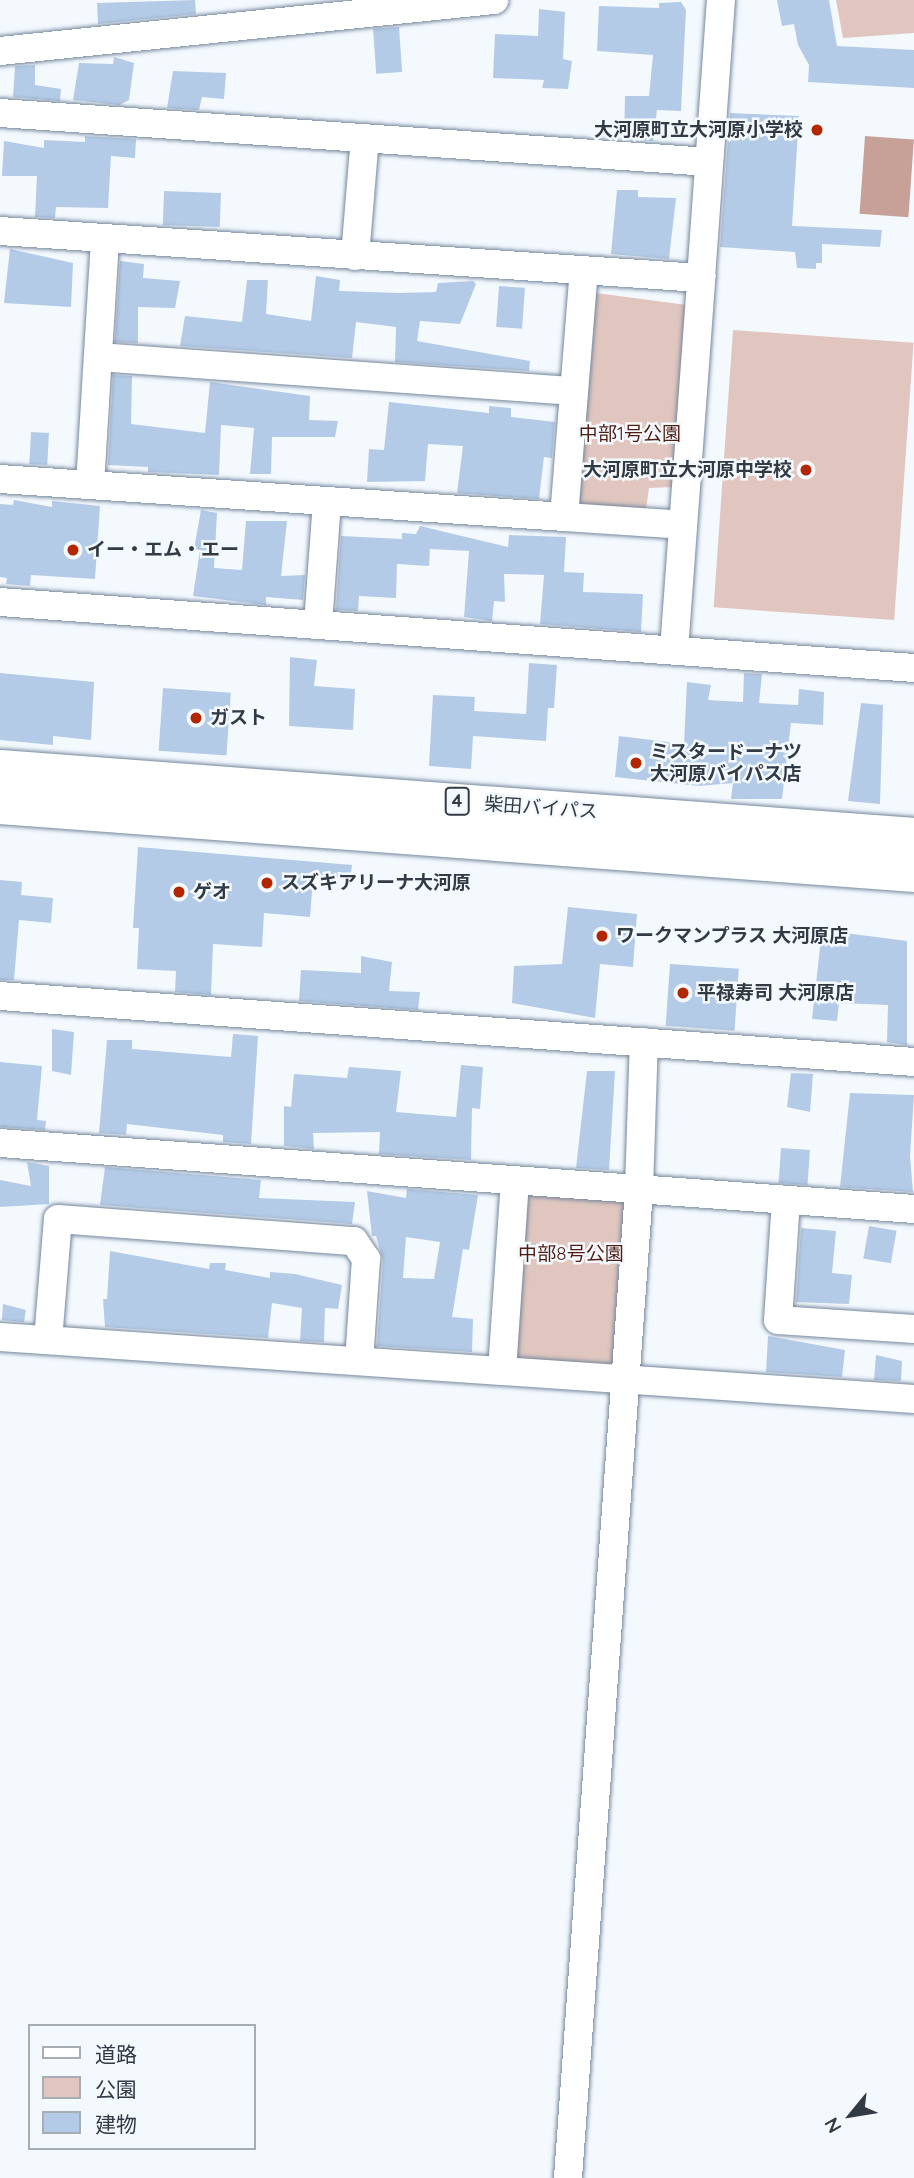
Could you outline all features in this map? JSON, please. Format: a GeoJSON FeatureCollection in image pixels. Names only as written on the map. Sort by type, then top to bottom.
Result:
{"type":"FeatureCollection","features":[{"type":"Feature","properties":{"kind":"highway","name":"柴田バイパス"},"geometry":{"type":"LineString","coordinates":[[0,769],[914,837]]}},
{"type":"Feature","properties":{"kind":"highway","name":"柴田バイパス"},"geometry":{"type":"LineString","coordinates":[[0,806],[914,873]]}},
{"type":"Feature","properties":{"kind":"street"},"geometry":{"type":"LineString","coordinates":[[0,51],[494,0]]}},
{"type":"Feature","properties":{"kind":"street"},"geometry":{"type":"LineString","coordinates":[[674,650],[721,0]]}},
{"type":"Feature","properties":{"kind":"street"},"geometry":{"type":"LineString","coordinates":[[0,113],[709,162]]}},
{"type":"Feature","properties":{"kind":"street"},"geometry":{"type":"LineString","coordinates":[[355,256],[365,138]]}},
{"type":"Feature","properties":{"kind":"street"},"geometry":{"type":"LineString","coordinates":[[0,231],[701,278]]}},
{"type":"Feature","properties":{"kind":"street"},"geometry":{"type":"LineString","coordinates":[[90,485],[105,238]]}},
{"type":"Feature","properties":{"kind":"street"},"geometry":{"type":"LineString","coordinates":[[564,517],[584,271]]}},
{"type":"Feature","properties":{"kind":"street"},"geometry":{"type":"LineString","coordinates":[[98,357],[574,391]]}},
{"type":"Feature","properties":{"kind":"street"},"geometry":{"type":"LineString","coordinates":[[0,479],[683,525]]}},
{"type":"Feature","properties":{"kind":"street"},"geometry":{"type":"LineString","coordinates":[[318,624],[327,501]]}},
{"type":"Feature","properties":{"kind":"street"},"geometry":{"type":"LineString","coordinates":[[0,602],[914,668]]}},
{"type":"Feature","properties":{"kind":"street"},"geometry":{"type":"LineString","coordinates":[[0,996],[914,1062]]}},
{"type":"Feature","properties":{"kind":"street"},"geometry":{"type":"LineString","coordinates":[[568,2178],[639,1189],[644,1042]]}},
{"type":"Feature","properties":{"kind":"street"},"geometry":{"type":"LineString","coordinates":[[0,1143],[914,1209]]}},
{"type":"Feature","properties":{"kind":"street"},"geometry":{"type":"LineString","coordinates":[[502,1371],[515,1180]]}},
{"type":"Feature","properties":{"kind":"street"},"geometry":{"type":"LineString","coordinates":[[786,1200],[778,1320],[914,1329]]}},
{"type":"Feature","properties":{"kind":"street"},"geometry":{"type":"LineString","coordinates":[[48,1340],[58,1219],[354,1241],[366,1259],[359,1362]]}},
{"type":"Feature","properties":{"kind":"street"},"geometry":{"type":"LineString","coordinates":[[0,1337],[914,1399]]}},
{"type":"Feature","properties":{"kind":"green space"},"geometry":{"type":"Polygon","coordinates":[[[836,0],[914,0],[914,33],[843,38],[836,0]]]}},
{"type":"Feature","properties":{"kind":"green space","name":"中部1号公園"},"geometry":{"type":"Polygon","coordinates":[[[596,293],[687,305],[673,487],[649,488],[646,509],[578,510],[596,293]]]}},
{"type":"Feature","properties":{"kind":"green space","name":"大河原町立大河原中学校"},"geometry":{"type":"Polygon","coordinates":[[[733,330],[914,343],[894,620],[714,607],[733,330]]]}},
{"type":"Feature","properties":{"kind":"green space","name":"中部8号公園"},"geometry":{"type":"Polygon","coordinates":[[[529,1193],[622,1199],[627,1206],[615,1361],[606,1368],[518,1363],[512,1355],[522,1197],[529,1193]]]}},
{"type":"Feature","properties":{"kind":"shaded area"},"geometry":{"type":"Polygon","coordinates":[[[865,136],[914,139],[908,217],[860,214],[865,136]]]}},
{"type":"Feature","properties":{"kind":"building"},"geometry":{"type":"Polygon","coordinates":[[[195,0],[196,14],[98,24],[97,3],[195,0]]]}},
{"type":"Feature","properties":{"kind":"building"},"geometry":{"type":"Polygon","coordinates":[[[777,0],[829,0],[837,46],[914,50],[914,88],[808,82],[809,65],[798,45],[794,24],[782,26],[777,0]]]}},
{"type":"Feature","properties":{"kind":"building"},"geometry":{"type":"Polygon","coordinates":[[[681,2],[686,10],[681,111],[657,110],[653,141],[624,139],[625,96],[649,96],[653,55],[597,51],[599,6],[659,8],[659,3],[681,2]]]}},
{"type":"Feature","properties":{"kind":"building"},"geometry":{"type":"Polygon","coordinates":[[[539,9],[565,12],[563,59],[572,61],[568,89],[542,88],[544,80],[493,78],[495,34],[538,36],[539,9]]]}},
{"type":"Feature","properties":{"kind":"building"},"geometry":{"type":"Polygon","coordinates":[[[399,27],[402,72],[376,74],[373,29],[399,27]]]}},
{"type":"Feature","properties":{"kind":"building"},"geometry":{"type":"Polygon","coordinates":[[[114,57],[134,63],[129,100],[119,105],[73,100],[79,63],[113,64],[114,57]]]}},
{"type":"Feature","properties":{"kind":"building"},"geometry":{"type":"Polygon","coordinates":[[[35,65],[35,85],[61,89],[60,101],[13,97],[15,66],[35,65]]]}},
{"type":"Feature","properties":{"kind":"building"},"geometry":{"type":"Polygon","coordinates":[[[173,71],[226,73],[224,99],[202,97],[199,110],[167,108],[173,71]]]}},
{"type":"Feature","properties":{"kind":"building"},"geometry":{"type":"Polygon","coordinates":[[[730,113],[799,116],[792,226],[882,230],[880,247],[822,244],[822,263],[816,263],[816,269],[797,268],[795,252],[720,247],[730,113]]]}},
{"type":"Feature","properties":{"kind":"building"},"geometry":{"type":"Polygon","coordinates":[[[85,136],[136,139],[135,158],[111,156],[108,208],[56,207],[55,218],[35,217],[37,176],[2,176],[4,141],[44,148],[44,140],[85,142],[85,136]]]}},
{"type":"Feature","properties":{"kind":"building"},"geometry":{"type":"Polygon","coordinates":[[[617,190],[638,190],[638,197],[676,198],[669,259],[611,254],[617,190]]]}},
{"type":"Feature","properties":{"kind":"building"},"geometry":{"type":"Polygon","coordinates":[[[164,191],[221,193],[220,227],[163,225],[164,191]]]}},
{"type":"Feature","properties":{"kind":"building"},"geometry":{"type":"Polygon","coordinates":[[[10,249],[73,263],[71,307],[4,303],[10,249]]]}},
{"type":"Feature","properties":{"kind":"building"},"geometry":{"type":"Polygon","coordinates":[[[120,261],[144,264],[143,278],[180,281],[175,308],[138,307],[138,343],[115,342],[120,261]]]}},
{"type":"Feature","properties":{"kind":"building"},"geometry":{"type":"Polygon","coordinates":[[[316,276],[340,280],[339,291],[400,293],[436,292],[438,283],[473,281],[476,284],[460,324],[420,321],[417,341],[530,361],[529,371],[395,362],[396,327],[356,322],[352,358],[180,346],[185,316],[242,322],[247,280],[268,280],[266,314],[311,321],[316,276]]]}},
{"type":"Feature","properties":{"kind":"building"},"geometry":{"type":"Polygon","coordinates":[[[499,286],[525,288],[522,329],[496,327],[499,286]]]}},
{"type":"Feature","properties":{"kind":"building"},"geometry":{"type":"Polygon","coordinates":[[[113,375],[132,376],[131,424],[205,433],[210,382],[310,396],[309,420],[338,421],[335,437],[272,437],[271,474],[250,474],[254,428],[221,425],[219,475],[148,472],[148,467],[108,465],[113,375]]]}},
{"type":"Feature","properties":{"kind":"building"},"geometry":{"type":"Polygon","coordinates":[[[389,402],[489,413],[489,406],[511,408],[511,417],[555,422],[552,458],[544,457],[539,499],[457,493],[463,446],[428,444],[425,481],[367,482],[369,449],[384,450],[389,402]]]}},
{"type":"Feature","properties":{"kind":"building"},"geometry":{"type":"Polygon","coordinates":[[[31,432],[49,433],[47,465],[29,464],[31,432]]]}},
{"type":"Feature","properties":{"kind":"building"},"geometry":{"type":"Polygon","coordinates":[[[14,500],[52,507],[52,501],[100,506],[95,579],[31,575],[30,586],[6,584],[7,578],[0,577],[0,504],[13,505],[14,500]]]}},
{"type":"Feature","properties":{"kind":"building"},"geometry":{"type":"Polygon","coordinates":[[[201,510],[217,513],[214,568],[242,570],[246,521],[287,521],[281,576],[305,575],[303,600],[266,597],[266,605],[193,596],[200,550],[194,549],[201,510]]]}},
{"type":"Feature","properties":{"kind":"building"},"geometry":{"type":"Polygon","coordinates":[[[420,526],[508,547],[509,535],[566,537],[564,572],[584,573],[583,592],[643,594],[641,632],[540,624],[544,575],[504,574],[505,602],[494,601],[492,621],[464,617],[469,551],[430,549],[429,566],[397,564],[396,598],[359,596],[358,611],[336,610],[341,536],[402,539],[402,533],[416,534],[420,526]]]}},
{"type":"Feature","properties":{"kind":"building"},"geometry":{"type":"Polygon","coordinates":[[[290,657],[317,660],[314,686],[355,689],[353,730],[289,726],[290,657]]]}},
{"type":"Feature","properties":{"kind":"building"},"geometry":{"type":"Polygon","coordinates":[[[529,663],[557,665],[554,708],[548,708],[546,741],[473,736],[471,769],[429,766],[433,695],[475,697],[474,711],[526,714],[529,663]]]}},
{"type":"Feature","properties":{"kind":"building"},"geometry":{"type":"Polygon","coordinates":[[[0,673],[94,682],[91,740],[53,736],[53,745],[0,740],[0,673]]]}},
{"type":"Feature","properties":{"kind":"building"},"geometry":{"type":"Polygon","coordinates":[[[744,673],[762,674],[759,703],[798,705],[799,689],[824,692],[823,725],[791,723],[782,799],[731,799],[733,783],[699,786],[615,777],[619,736],[684,744],[687,682],[711,685],[708,700],[743,702],[744,673]]]}},
{"type":"Feature","properties":{"kind":"building"},"geometry":{"type":"Polygon","coordinates":[[[163,688],[231,693],[226,756],[159,751],[163,688]]]}},
{"type":"Feature","properties":{"kind":"building"},"geometry":{"type":"Polygon","coordinates":[[[861,703],[883,705],[880,804],[848,801],[861,703]]]}},
{"type":"Feature","properties":{"kind":"building"},"geometry":{"type":"Polygon","coordinates":[[[138,847],[352,865],[350,880],[313,878],[310,917],[264,913],[262,947],[213,944],[211,995],[175,992],[176,971],[137,969],[139,928],[133,928],[138,847]]]}},
{"type":"Feature","properties":{"kind":"building"},"geometry":{"type":"Polygon","coordinates":[[[0,880],[22,882],[21,895],[53,898],[51,923],[19,920],[14,980],[0,980],[0,880]]]}},
{"type":"Feature","properties":{"kind":"building"},"geometry":{"type":"Polygon","coordinates":[[[568,907],[637,914],[633,967],[600,964],[595,1018],[512,1003],[514,966],[562,964],[568,907]]]}},
{"type":"Feature","properties":{"kind":"building"},"geometry":{"type":"Polygon","coordinates":[[[822,930],[907,941],[907,1045],[887,1042],[888,1005],[839,1003],[837,1021],[812,1019],[822,930]]]}},
{"type":"Feature","properties":{"kind":"building"},"geometry":{"type":"Polygon","coordinates":[[[361,956],[392,962],[389,991],[420,992],[418,1010],[299,1001],[301,970],[361,973],[361,956]]]}},
{"type":"Feature","properties":{"kind":"building"},"geometry":{"type":"Polygon","coordinates":[[[670,964],[739,969],[735,1031],[666,1026],[670,964]]]}},
{"type":"Feature","properties":{"kind":"building"},"geometry":{"type":"Polygon","coordinates":[[[52,1029],[74,1032],[71,1075],[52,1071],[52,1029]]]}},
{"type":"Feature","properties":{"kind":"building"},"geometry":{"type":"Polygon","coordinates":[[[233,1034],[258,1036],[251,1144],[223,1142],[223,1135],[127,1124],[126,1135],[99,1133],[107,1040],[132,1040],[132,1049],[231,1057],[233,1034]]]}},
{"type":"Feature","properties":{"kind":"building"},"geometry":{"type":"Polygon","coordinates":[[[0,1062],[42,1066],[37,1120],[46,1121],[45,1130],[0,1127],[0,1062]]]}},
{"type":"Feature","properties":{"kind":"building"},"geometry":{"type":"Polygon","coordinates":[[[461,1065],[483,1067],[480,1109],[472,1108],[471,1160],[379,1154],[380,1132],[313,1133],[314,1149],[284,1146],[284,1106],[291,1107],[294,1074],[347,1078],[349,1067],[401,1071],[396,1112],[456,1117],[461,1065]]]}},
{"type":"Feature","properties":{"kind":"building"},"geometry":{"type":"Polygon","coordinates":[[[587,1071],[615,1071],[609,1170],[576,1168],[587,1071]]]}},
{"type":"Feature","properties":{"kind":"building"},"geometry":{"type":"Polygon","coordinates":[[[791,1073],[813,1074],[810,1112],[787,1107],[791,1073]]]}},
{"type":"Feature","properties":{"kind":"building"},"geometry":{"type":"Polygon","coordinates":[[[850,1093],[914,1095],[910,1156],[913,1192],[840,1187],[850,1093]]]}},
{"type":"Feature","properties":{"kind":"building"},"geometry":{"type":"Polygon","coordinates":[[[781,1148],[810,1150],[807,1185],[779,1183],[781,1148]]]}},
{"type":"Feature","properties":{"kind":"building"},"geometry":{"type":"Polygon","coordinates":[[[27,1162],[49,1166],[49,1204],[0,1207],[0,1180],[31,1186],[27,1162]]]}},
{"type":"Feature","properties":{"kind":"building"},"geometry":{"type":"Polygon","coordinates":[[[105,1167],[261,1180],[259,1198],[355,1202],[352,1224],[100,1205],[105,1167]]]}},
{"type":"Feature","properties":{"kind":"building"},"geometry":{"type":"Polygon","coordinates":[[[407,1189],[478,1195],[469,1250],[463,1249],[452,1317],[473,1319],[472,1352],[377,1346],[383,1260],[376,1236],[372,1236],[367,1191],[406,1198],[407,1189]],[[406,1237],[403,1278],[434,1279],[440,1242],[406,1237]]]}},
{"type":"Feature","properties":{"kind":"building"},"geometry":{"type":"Polygon","coordinates":[[[869,1226],[897,1231],[891,1263],[863,1258],[869,1226]]]}},
{"type":"Feature","properties":{"kind":"building"},"geometry":{"type":"Polygon","coordinates":[[[801,1228],[836,1231],[832,1273],[852,1275],[849,1304],[796,1302],[801,1228]]]}},
{"type":"Feature","properties":{"kind":"building"},"geometry":{"type":"Polygon","coordinates":[[[110,1251],[209,1269],[210,1263],[226,1263],[225,1270],[270,1278],[270,1272],[295,1274],[342,1285],[338,1309],[325,1308],[324,1342],[300,1341],[302,1308],[272,1303],[268,1338],[105,1327],[103,1299],[107,1299],[110,1251]]]}},
{"type":"Feature","properties":{"kind":"building"},"geometry":{"type":"Polygon","coordinates":[[[3,1304],[26,1310],[24,1322],[2,1320],[3,1304]]]}},
{"type":"Feature","properties":{"kind":"building"},"geometry":{"type":"Polygon","coordinates":[[[768,1336],[845,1350],[842,1377],[766,1372],[768,1336]]]}},
{"type":"Feature","properties":{"kind":"building"},"geometry":{"type":"Polygon","coordinates":[[[876,1355],[902,1361],[901,1381],[874,1380],[876,1355]]]}},
{"type":"Feature","properties":{"kind":"place","name":"大河原町立大河原小学校"},"geometry":{"type":"Point","coordinates":[817,130]}},
{"type":"Feature","properties":{"kind":"place","name":"大河原町立大河原中学校"},"geometry":{"type":"Point","coordinates":[806,470]}},
{"type":"Feature","properties":{"kind":"place","name":"イー・エム・エー"},"geometry":{"type":"Point","coordinates":[73,550]}},
{"type":"Feature","properties":{"kind":"place","name":"ガスト"},"geometry":{"type":"Point","coordinates":[196,718]}},
{"type":"Feature","properties":{"kind":"place","name":"ミスタードーナツ 大河原バイパス店"},"geometry":{"type":"Point","coordinates":[636,763]}},
{"type":"Feature","properties":{"kind":"place","name":"スズキアリーナ大河原"},"geometry":{"type":"Point","coordinates":[267,883]}},
{"type":"Feature","properties":{"kind":"place","name":"ゲオ"},"geometry":{"type":"Point","coordinates":[179,892]}},
{"type":"Feature","properties":{"kind":"place","name":"ワークマンプラス 大河原店"},"geometry":{"type":"Point","coordinates":[602,936]}},
{"type":"Feature","properties":{"kind":"place","name":"平禄寿司 大河原店"},"geometry":{"type":"Point","coordinates":[683,993]}}]}
